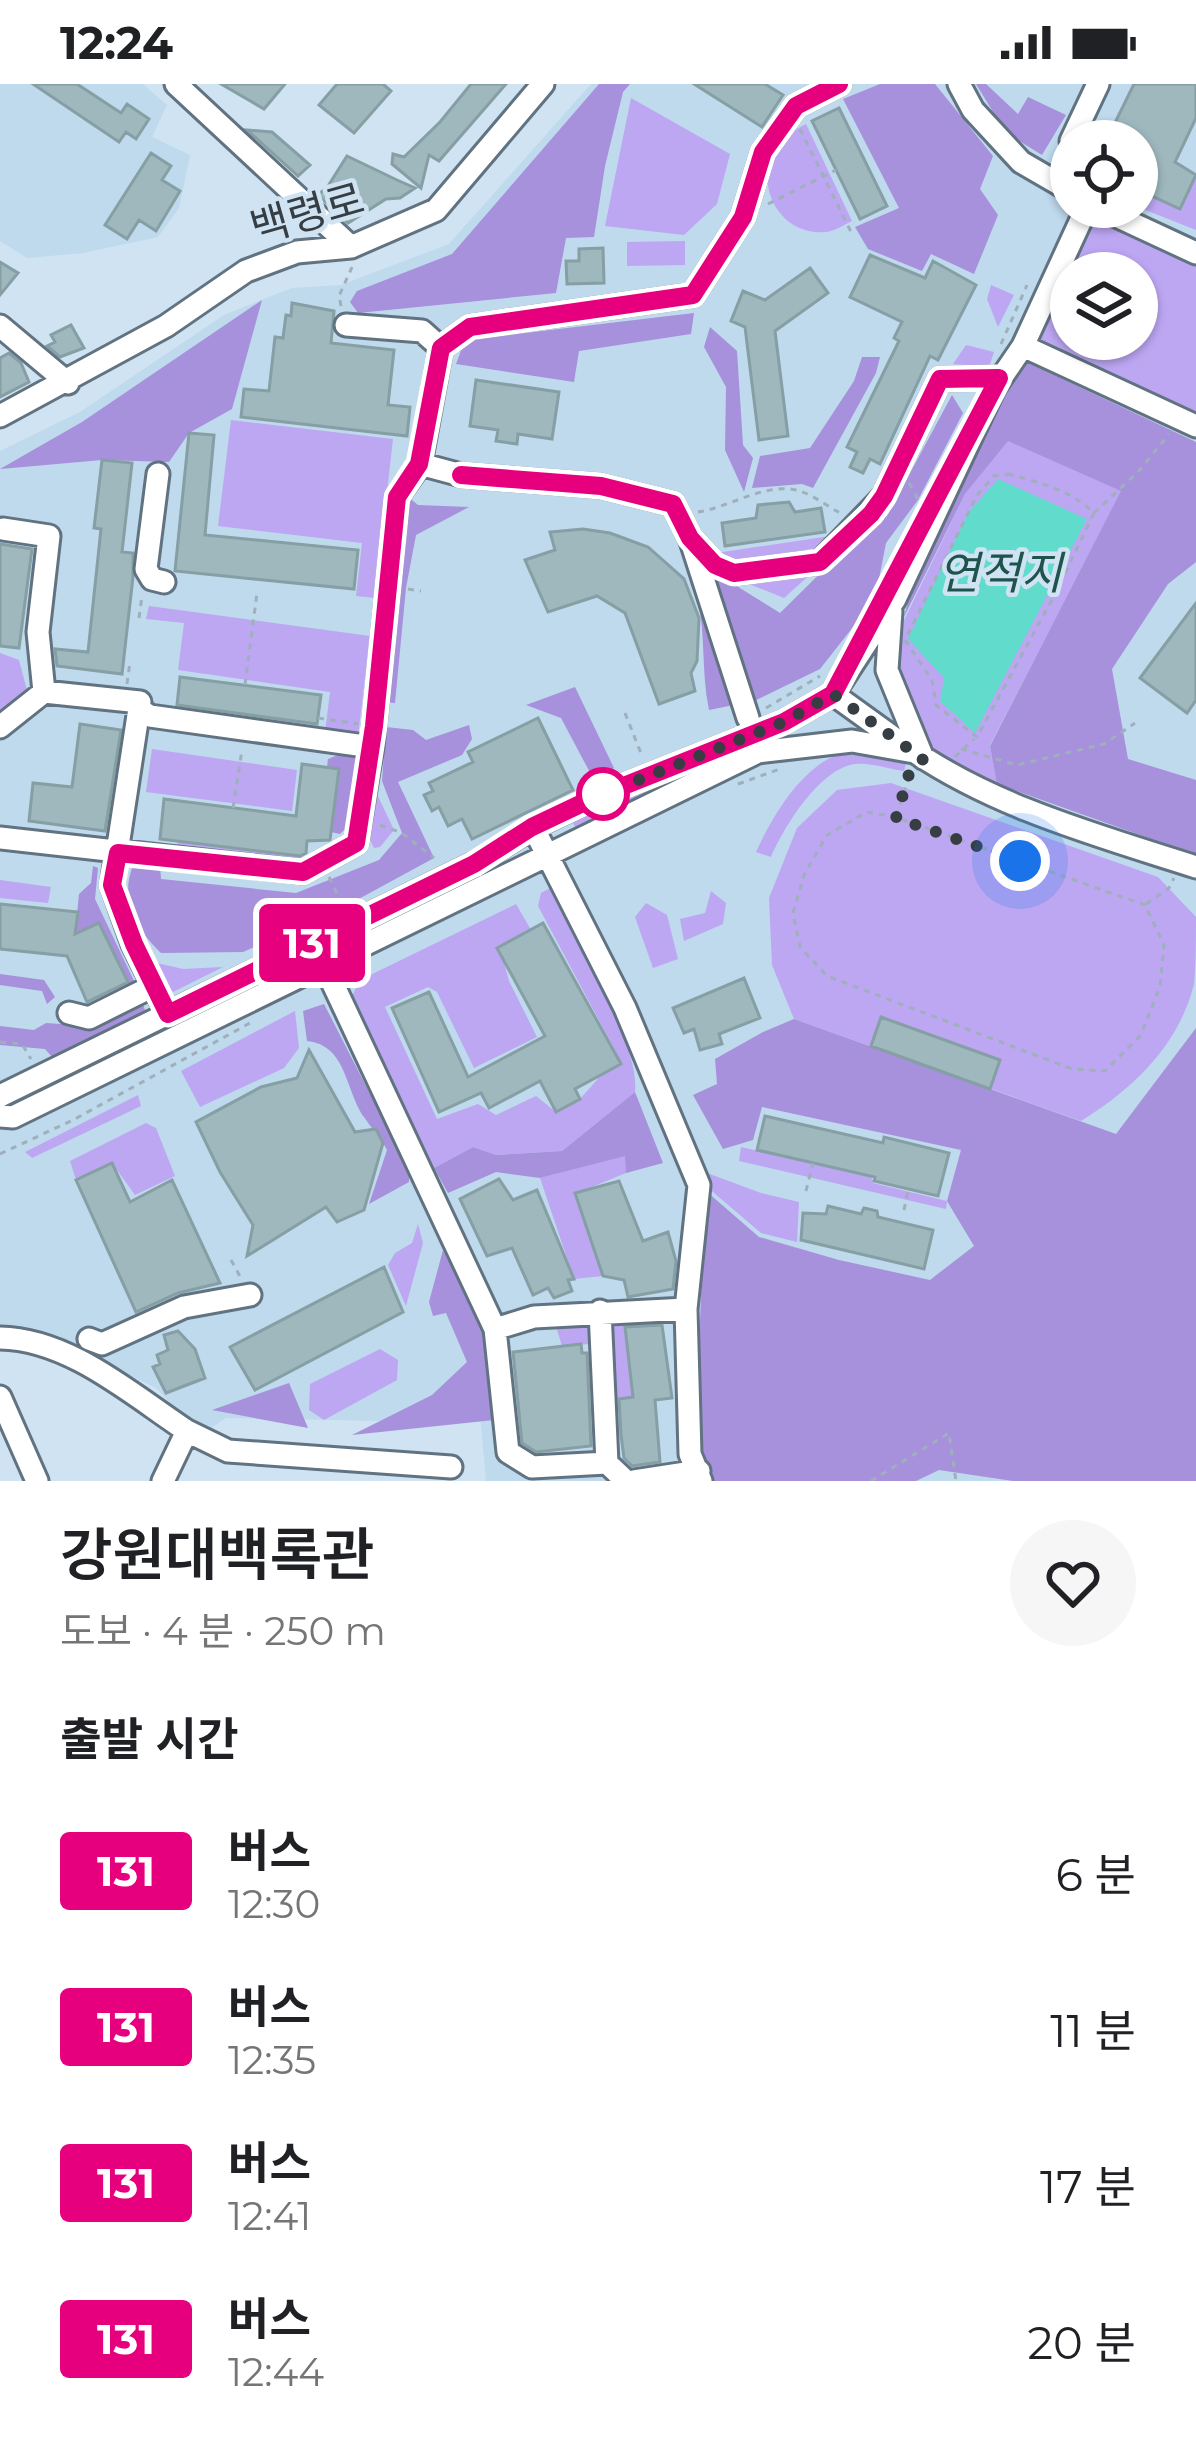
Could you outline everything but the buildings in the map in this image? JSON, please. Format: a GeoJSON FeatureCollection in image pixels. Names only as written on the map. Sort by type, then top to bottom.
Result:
{"type":"FeatureCollection","features":[{"type":"Feature","properties":{"kind":"street"},"geometry":{"type":"LineString","coordinates":[[176,84],[353,254]]}},
{"type":"Feature","properties":{"kind":"street","name":"백령로"},"geometry":{"type":"LineString","coordinates":[[0,416],[166,326],[246,271],[297,252],[353,254],[436,209],[543,84]]}},
{"type":"Feature","properties":{"kind":"street"},"geometry":{"type":"LineString","coordinates":[[0,838],[303,872],[356,843],[373,736],[397,497],[419,464],[441,348],[470,327],[693,295],[746,207],[763,152],[793,111],[839,84]]}},
{"type":"Feature","properties":{"kind":"street"},"geometry":{"type":"LineString","coordinates":[[959,84],[973,110],[1022,163],[1050,178]]}},
{"type":"Feature","properties":{"kind":"street"},"geometry":{"type":"LineString","coordinates":[[1081,120],[1098,84]]}},
{"type":"Feature","properties":{"kind":"street"},"geometry":{"type":"LineString","coordinates":[[833,694],[999,378],[1023,346],[1077,228]]}},
{"type":"Feature","properties":{"kind":"street"},"geometry":{"type":"LineString","coordinates":[[1142,228],[1196,253]]}},
{"type":"Feature","properties":{"kind":"street"},"geometry":{"type":"LineString","coordinates":[[346,325],[422,331],[441,348]]}},
{"type":"Feature","properties":{"kind":"street"},"geometry":{"type":"LineString","coordinates":[[0,326],[68,383]]}},
{"type":"Feature","properties":{"kind":"street"},"geometry":{"type":"LineString","coordinates":[[1023,346],[1189,422]]}},
{"type":"Feature","properties":{"kind":"street"},"geometry":{"type":"LineString","coordinates":[[690,538],[715,565],[734,573],[820,562],[884,496],[940,379],[999,378]]}},
{"type":"Feature","properties":{"kind":"street"},"geometry":{"type":"LineString","coordinates":[[0,1096],[474,864],[532,827],[784,722],[833,694],[895,599],[999,378]]}},
{"type":"Feature","properties":{"kind":"street"},"geometry":{"type":"LineString","coordinates":[[419,464],[461,475],[601,486],[673,504],[690,538],[748,718]]}},
{"type":"Feature","properties":{"kind":"street"},"geometry":{"type":"LineString","coordinates":[[158,474],[146,568],[152,579],[164,583]]}},
{"type":"Feature","properties":{"kind":"street"},"geometry":{"type":"LineString","coordinates":[[3,529],[49,536],[38,632],[44,692]]}},
{"type":"Feature","properties":{"kind":"street"},"geometry":{"type":"LineString","coordinates":[[895,599],[888,625],[887,670],[926,761]]}},
{"type":"Feature","properties":{"kind":"street"},"geometry":{"type":"LineString","coordinates":[[0,728],[44,692],[140,703],[112,885],[168,1014]]}},
{"type":"Feature","properties":{"kind":"street"},"geometry":{"type":"LineString","coordinates":[[833,694],[926,761],[1088,832],[1189,865]]}},
{"type":"Feature","properties":{"kind":"street"},"geometry":{"type":"LineString","coordinates":[[139,710],[150,716],[245,728],[373,736]]}},
{"type":"Feature","properties":{"kind":"street"},"geometry":{"type":"LineString","coordinates":[[776,755],[784,722]]}},
{"type":"Feature","properties":{"kind":"street"},"geometry":{"type":"LineString","coordinates":[[0,1116],[13,1118],[549,856],[776,755],[926,761]]}},
{"type":"Feature","properties":{"kind":"street"},"geometry":{"type":"LineString","coordinates":[[314,942],[494,1329],[508,1452],[532,1467],[608,1462],[630,1481],[700,1476],[690,1454],[686,1309],[699,1185],[625,1008],[532,827]]}},
{"type":"Feature","properties":{"kind":"street"},"geometry":{"type":"LineString","coordinates":[[69,1013],[89,1018],[153,986]]}},
{"type":"Feature","properties":{"kind":"street"},"geometry":{"type":"LineString","coordinates":[[89,1339],[102,1344],[184,1307],[250,1295]]}},
{"type":"Feature","properties":{"kind":"street"},"geometry":{"type":"LineString","coordinates":[[494,1329],[535,1317],[686,1309]]}},
{"type":"Feature","properties":{"kind":"street"},"geometry":{"type":"LineString","coordinates":[[600,1312],[608,1462]]}},
{"type":"Feature","properties":{"kind":"street"},"geometry":{"type":"LineString","coordinates":[[0,1338],[22,1338],[65,1352],[228,1451],[451,1467]]}},
{"type":"Feature","properties":{"kind":"street"},"geometry":{"type":"LineString","coordinates":[[0,1397],[37,1481]]}},
{"type":"Feature","properties":{"kind":"street"},"geometry":{"type":"LineString","coordinates":[[163,1481],[187,1430]]}},
{"type":"Feature","properties":{"kind":"path"},"geometry":{"type":"LineString","coordinates":[[793,111],[852,234]]}},
{"type":"Feature","properties":{"kind":"path"},"geometry":{"type":"LineString","coordinates":[[746,207],[773,203],[836,170]]}},
{"type":"Feature","properties":{"kind":"path"},"geometry":{"type":"LineString","coordinates":[[346,325],[339,296],[353,254]]}},
{"type":"Feature","properties":{"kind":"path"},"geometry":{"type":"LineString","coordinates":[[896,818],[909,774],[977,737],[1094,513],[1189,422]]}},
{"type":"Feature","properties":{"kind":"path"},"geometry":{"type":"LineString","coordinates":[[898,467],[918,500],[935,512]]}},
{"type":"Feature","properties":{"kind":"path"},"geometry":{"type":"LineString","coordinates":[[977,737],[936,705],[932,680],[905,640],[952,539],[985,486],[994,476],[1008,473],[1084,502],[1094,513]]}},
{"type":"Feature","properties":{"kind":"path"},"geometry":{"type":"LineString","coordinates":[[715,510],[762,491],[800,490],[859,524]]}},
{"type":"Feature","properties":{"kind":"path"},"geometry":{"type":"LineString","coordinates":[[245,686],[257,593]]}},
{"type":"Feature","properties":{"kind":"path"},"geometry":{"type":"LineString","coordinates":[[139,618],[142,594]]}},
{"type":"Feature","properties":{"kind":"path"},"geometry":{"type":"LineString","coordinates":[[748,718],[831,668]]}},
{"type":"Feature","properties":{"kind":"path"},"geometry":{"type":"LineString","coordinates":[[625,713],[650,774]]}},
{"type":"Feature","properties":{"kind":"path"},"geometry":{"type":"LineString","coordinates":[[318,718],[373,736]]}},
{"type":"Feature","properties":{"kind":"path"},"geometry":{"type":"LineString","coordinates":[[961,749],[1017,765],[1104,744],[1135,723]]}},
{"type":"Feature","properties":{"kind":"path"},"geometry":{"type":"LineString","coordinates":[[233,808],[245,728]]}},
{"type":"Feature","properties":{"kind":"path"},"geometry":{"type":"LineString","coordinates":[[725,788],[776,755]]}},
{"type":"Feature","properties":{"kind":"path"},"geometry":{"type":"LineString","coordinates":[[867,812],[1145,905],[1164,945],[1160,986],[1141,1035],[1105,1071],[1072,1069],[827,976],[800,947],[794,913],[804,875],[827,835],[867,812]]}},
{"type":"Feature","properties":{"kind":"path"},"geometry":{"type":"LineString","coordinates":[[362,819],[403,833],[434,858]]}},
{"type":"Feature","properties":{"kind":"path"},"geometry":{"type":"LineString","coordinates":[[1145,905],[1189,865]]}},
{"type":"Feature","properties":{"kind":"path"},"geometry":{"type":"LineString","coordinates":[[332,881],[344,907]]}},
{"type":"Feature","properties":{"kind":"path"},"geometry":{"type":"LineString","coordinates":[[0,1154],[73,1120],[254,1021]]}},
{"type":"Feature","properties":{"kind":"path"},"geometry":{"type":"LineString","coordinates":[[0,1042],[22,1043],[34,1062]]}},
{"type":"Feature","properties":{"kind":"path"},"geometry":{"type":"LineString","coordinates":[[806,1192],[812,1163]]}},
{"type":"Feature","properties":{"kind":"path"},"geometry":{"type":"LineString","coordinates":[[904,1210],[908,1191]]}},
{"type":"Feature","properties":{"kind":"path"},"geometry":{"type":"LineString","coordinates":[[871,1481],[949,1433],[956,1481]]}},
{"type":"Feature","properties":{"kind":"shaded area"},"geometry":{"type":"Polygon","coordinates":[[[0,84],[143,84],[167,105],[152,137],[190,155],[179,208],[158,237],[83,253],[27,258],[0,241],[0,84]]]}},
{"type":"Feature","properties":{"kind":"shaded area"},"geometry":{"type":"Polygon","coordinates":[[[591,84],[1196,84],[1196,1481],[486,1481],[481,1422],[440,1416],[384,1421],[226,1418],[200,1435],[156,1388],[89,1355],[0,1331],[0,451],[80,412],[224,315],[292,288],[341,285],[449,244],[591,84]]]}},
{"type":"Feature","properties":{"kind":"shaded area"},"geometry":{"type":"Polygon","coordinates":[[[599,84],[630,84],[623,92],[605,166],[594,237],[566,238],[556,293],[358,313],[350,302],[357,291],[452,254],[599,84]]]}},
{"type":"Feature","properties":{"kind":"shaded area"},"geometry":{"type":"Polygon","coordinates":[[[880,84],[935,84],[993,156],[980,189],[998,215],[974,274],[931,254],[922,271],[868,249],[855,227],[899,208],[843,99],[880,84]]]}},
{"type":"Feature","properties":{"kind":"shaded area"},"geometry":{"type":"Polygon","coordinates":[[[976,84],[986,84],[1018,114],[1028,97],[1066,115],[1063,120],[1050,120],[1050,142],[1042,155],[1006,133],[976,84]]]}},
{"type":"Feature","properties":{"kind":"shaded area"},"geometry":{"type":"Polygon","coordinates":[[[631,98],[730,154],[717,204],[684,235],[605,226],[631,98]]]}},
{"type":"Feature","properties":{"kind":"shaded area"},"geometry":{"type":"Polygon","coordinates":[[[806,124],[852,221],[829,231],[793,225],[772,201],[768,186],[772,154],[784,137],[806,124]]]}},
{"type":"Feature","properties":{"kind":"shaded area"},"geometry":{"type":"Polygon","coordinates":[[[1196,175],[1196,230],[1158,215],[1158,199],[1180,209],[1196,175]]]}},
{"type":"Feature","properties":{"kind":"shaded area"},"geometry":{"type":"Polygon","coordinates":[[[1077,228],[1137,228],[1196,253],[1196,426],[1053,360],[1158,360],[1158,252],[1066,252],[1077,228]]]}},
{"type":"Feature","properties":{"kind":"shaded area"},"geometry":{"type":"Polygon","coordinates":[[[685,241],[685,265],[627,266],[627,242],[685,241]]]}},
{"type":"Feature","properties":{"kind":"shaded area"},"geometry":{"type":"Polygon","coordinates":[[[991,285],[1014,295],[998,327],[987,299],[991,285]]]}},
{"type":"Feature","properties":{"kind":"shaded area"},"geometry":{"type":"Polygon","coordinates":[[[1050,287],[1050,358],[1023,346],[1050,287]]]}},
{"type":"Feature","properties":{"kind":"shaded area"},"geometry":{"type":"Polygon","coordinates":[[[262,300],[232,409],[189,433],[169,462],[102,460],[0,469],[82,422],[262,300]]]}},
{"type":"Feature","properties":{"kind":"shaded area"},"geometry":{"type":"Polygon","coordinates":[[[694,313],[691,334],[579,351],[574,382],[456,364],[465,340],[694,313]]]}},
{"type":"Feature","properties":{"kind":"shaded area"},"geometry":{"type":"Polygon","coordinates":[[[710,327],[737,351],[743,445],[753,458],[744,492],[725,450],[726,387],[704,347],[710,327]]]}},
{"type":"Feature","properties":{"kind":"shaded area"},"geometry":{"type":"Polygon","coordinates":[[[966,345],[994,352],[989,367],[953,364],[966,345]]]}},
{"type":"Feature","properties":{"kind":"shaded area"},"geometry":{"type":"Polygon","coordinates":[[[862,357],[880,357],[876,373],[813,488],[802,484],[752,488],[760,456],[810,448],[854,381],[862,357]]]}},
{"type":"Feature","properties":{"kind":"shaded area"},"geometry":{"type":"Polygon","coordinates":[[[1022,360],[1196,442],[1196,562],[1168,584],[1112,669],[1128,759],[1196,780],[1196,855],[997,784],[990,746],[1121,491],[1008,441],[965,494],[904,617],[984,431],[1022,360]]]}},
{"type":"Feature","properties":{"kind":"shaded area"},"geometry":{"type":"Polygon","coordinates":[[[952,395],[963,413],[918,500],[886,543],[875,599],[820,669],[748,704],[706,567],[780,613],[866,528],[887,516],[952,395]]]}},
{"type":"Feature","properties":{"kind":"shaded area"},"geometry":{"type":"Polygon","coordinates":[[[231,420],[393,439],[375,598],[356,596],[362,543],[218,526],[231,420]]]}},
{"type":"Feature","properties":{"kind":"shaded area"},"geometry":{"type":"Polygon","coordinates":[[[1008,440],[1122,491],[990,745],[997,784],[934,751],[905,697],[896,637],[965,494],[1008,440]]]}},
{"type":"Feature","properties":{"kind":"shaded area"},"geometry":{"type":"Polygon","coordinates":[[[407,496],[418,505],[469,507],[416,535],[395,703],[385,702],[407,496]]]}},
{"type":"Feature","properties":{"kind":"shaded area"},"geometry":{"type":"Polygon","coordinates":[[[837,535],[813,572],[784,598],[727,575],[716,553],[837,535]]]}},
{"type":"Feature","properties":{"kind":"shaded area"},"geometry":{"type":"Polygon","coordinates":[[[697,595],[734,705],[709,710],[697,595]]]}},
{"type":"Feature","properties":{"kind":"shaded area"},"geometry":{"type":"Polygon","coordinates":[[[149,606],[370,636],[357,745],[324,740],[330,692],[178,670],[184,623],[146,619],[149,606]]]}},
{"type":"Feature","properties":{"kind":"shaded area"},"geometry":{"type":"Polygon","coordinates":[[[0,653],[19,660],[28,694],[0,717],[0,653]]]}},
{"type":"Feature","properties":{"kind":"shaded area"},"geometry":{"type":"Polygon","coordinates":[[[575,687],[614,768],[594,780],[561,718],[526,705],[575,687]]]}},
{"type":"Feature","properties":{"kind":"shaded area"},"geometry":{"type":"Polygon","coordinates":[[[469,725],[472,739],[462,755],[398,782],[434,858],[344,907],[243,952],[161,953],[138,924],[128,890],[133,866],[143,863],[160,866],[161,879],[296,893],[379,860],[402,833],[382,781],[386,727],[413,730],[426,740],[469,725]]]}},
{"type":"Feature","properties":{"kind":"shaded area"},"geometry":{"type":"Polygon","coordinates":[[[152,749],[297,770],[292,811],[146,792],[152,749]]]}},
{"type":"Feature","properties":{"kind":"shaded area"},"geometry":{"type":"Polygon","coordinates":[[[870,753],[907,759],[904,771],[861,764],[842,768],[804,801],[771,857],[756,852],[777,812],[807,775],[834,756],[870,753]]]}},
{"type":"Feature","properties":{"kind":"shaded area"},"geometry":{"type":"Polygon","coordinates":[[[338,755],[357,758],[349,825],[340,834],[331,832],[339,769],[327,767],[328,759],[338,755]]]}},
{"type":"Feature","properties":{"kind":"shaded area"},"geometry":{"type":"Polygon","coordinates":[[[891,783],[1158,877],[1196,917],[1194,984],[1177,1027],[1136,1080],[1081,1121],[794,1019],[772,965],[769,898],[797,828],[837,790],[891,783]]]}},
{"type":"Feature","properties":{"kind":"shaded area"},"geometry":{"type":"Polygon","coordinates":[[[643,786],[651,796],[578,831],[571,820],[643,786]]]}},
{"type":"Feature","properties":{"kind":"shaded area"},"geometry":{"type":"Polygon","coordinates":[[[376,792],[394,830],[374,848],[370,840],[376,792]]]}},
{"type":"Feature","properties":{"kind":"shaded area"},"geometry":{"type":"Polygon","coordinates":[[[178,841],[305,857],[302,865],[176,851],[178,841]]]}},
{"type":"Feature","properties":{"kind":"shaded area"},"geometry":{"type":"Polygon","coordinates":[[[93,866],[98,868],[95,899],[136,985],[132,991],[99,924],[75,934],[79,894],[91,883],[93,866]]]}},
{"type":"Feature","properties":{"kind":"shaded area"},"geometry":{"type":"Polygon","coordinates":[[[0,880],[51,887],[48,903],[0,898],[0,880]]]}},
{"type":"Feature","properties":{"kind":"shaded area"},"geometry":{"type":"Polygon","coordinates":[[[552,887],[617,1018],[634,1071],[635,1092],[562,1151],[496,1155],[473,1147],[434,1168],[351,998],[360,980],[516,904],[531,930],[501,951],[509,981],[537,1037],[474,1068],[437,992],[428,987],[385,1007],[437,1119],[478,1104],[496,1115],[536,1096],[556,1112],[580,1099],[618,1056],[538,906],[541,893],[552,887]]]}},
{"type":"Feature","properties":{"kind":"shaded area"},"geometry":{"type":"Polygon","coordinates":[[[711,891],[726,903],[723,924],[684,941],[680,919],[705,913],[711,891]]]}},
{"type":"Feature","properties":{"kind":"shaded area"},"geometry":{"type":"Polygon","coordinates":[[[646,903],[667,915],[678,959],[653,968],[635,917],[646,903]]]}},
{"type":"Feature","properties":{"kind":"shaded area"},"geometry":{"type":"Polygon","coordinates":[[[157,963],[183,969],[223,967],[173,992],[157,963]]]}},
{"type":"Feature","properties":{"kind":"shaded area"},"geometry":{"type":"Polygon","coordinates":[[[0,974],[44,980],[55,997],[47,1004],[42,991],[0,985],[0,974]]]}},
{"type":"Feature","properties":{"kind":"shaded area"},"geometry":{"type":"Polygon","coordinates":[[[143,1004],[148,1020],[61,1067],[45,1049],[0,1045],[0,1026],[34,1030],[46,1023],[90,1026],[143,1004]]]}},
{"type":"Feature","properties":{"kind":"shaded area"},"geometry":{"type":"Polygon","coordinates":[[[324,1004],[409,1170],[409,1182],[369,1204],[387,1150],[358,1106],[338,1060],[320,1044],[307,1041],[303,1011],[324,1004]]]}},
{"type":"Feature","properties":{"kind":"shaded area"},"geometry":{"type":"Polygon","coordinates":[[[295,1011],[299,1048],[284,1068],[200,1107],[181,1071],[295,1011]]]}},
{"type":"Feature","properties":{"kind":"shaded area"},"geometry":{"type":"Polygon","coordinates":[[[794,1019],[1116,1134],[1196,1028],[1196,1481],[1013,1481],[939,1470],[916,1481],[699,1481],[694,1461],[701,1298],[693,1250],[699,1185],[759,1237],[839,1260],[930,1280],[974,1246],[947,1201],[961,1150],[762,1107],[753,1140],[723,1149],[693,1095],[717,1084],[715,1059],[794,1019]]]}},
{"type":"Feature","properties":{"kind":"shaded area"},"geometry":{"type":"Polygon","coordinates":[[[635,1092],[663,1163],[626,1173],[625,1156],[540,1178],[496,1172],[448,1193],[434,1168],[473,1147],[496,1155],[562,1151],[635,1092]]]}},
{"type":"Feature","properties":{"kind":"shaded area"},"geometry":{"type":"Polygon","coordinates":[[[138,1095],[141,1106],[32,1158],[25,1152],[138,1095]]]}},
{"type":"Feature","properties":{"kind":"shaded area"},"geometry":{"type":"Polygon","coordinates":[[[146,1123],[156,1128],[175,1176],[135,1195],[112,1163],[76,1180],[70,1161],[146,1123]]]}},
{"type":"Feature","properties":{"kind":"shaded area"},"geometry":{"type":"Polygon","coordinates":[[[741,1147],[871,1176],[873,1183],[947,1201],[946,1209],[739,1161],[741,1147]]]}},
{"type":"Feature","properties":{"kind":"shaded area"},"geometry":{"type":"Polygon","coordinates":[[[626,1155],[626,1173],[575,1194],[603,1276],[574,1279],[540,1178],[626,1155]]]}},
{"type":"Feature","properties":{"kind":"shaded area"},"geometry":{"type":"Polygon","coordinates":[[[699,1170],[799,1202],[797,1242],[761,1233],[706,1186],[699,1170]]]}},
{"type":"Feature","properties":{"kind":"shaded area"},"geometry":{"type":"Polygon","coordinates":[[[418,1224],[423,1243],[406,1306],[388,1265],[395,1253],[412,1243],[418,1224]]]}},
{"type":"Feature","properties":{"kind":"shaded area"},"geometry":{"type":"Polygon","coordinates":[[[443,1250],[484,1328],[494,1420],[352,1435],[432,1395],[467,1362],[446,1313],[433,1316],[429,1302],[443,1250]]]}},
{"type":"Feature","properties":{"kind":"shaded area"},"geometry":{"type":"Polygon","coordinates":[[[587,1318],[590,1344],[562,1346],[554,1320],[587,1318]]]}},
{"type":"Feature","properties":{"kind":"shaded area"},"geometry":{"type":"Polygon","coordinates":[[[625,1322],[633,1397],[616,1399],[609,1324],[625,1322]]]}},
{"type":"Feature","properties":{"kind":"shaded area"},"geometry":{"type":"Polygon","coordinates":[[[380,1349],[398,1360],[397,1380],[324,1420],[309,1410],[310,1384],[380,1349]]]}},
{"type":"Feature","properties":{"kind":"shaded area"},"geometry":{"type":"Polygon","coordinates":[[[289,1383],[308,1428],[212,1410],[289,1383]]]}},
{"type":"Feature","properties":{"kind":"water","name":"연적지"},"geometry":{"type":"Polygon","coordinates":[[[998,479],[1087,519],[975,733],[940,701],[944,678],[908,639],[968,513],[998,479]]]}},
{"type":"Feature","properties":{"kind":"bus line","name":"131"},"geometry":{"type":"LineString","coordinates":[[461,475],[601,486],[673,504],[690,538],[715,565],[734,573],[820,562],[884,496],[940,379],[999,378],[833,694],[784,722],[532,827],[474,864],[168,1014],[112,885],[118,853],[303,872],[356,843],[374,726],[397,497],[419,464],[441,348],[470,327],[693,295],[743,217],[763,152],[796,106],[839,84]]}},
{"type":"Feature","properties":{"kind":"route"},"geometry":{"type":"LineString","coordinates":[[603,794],[591,799],[784,722],[833,694],[923,759],[909,774],[896,818],[1020,861]]}}]}
